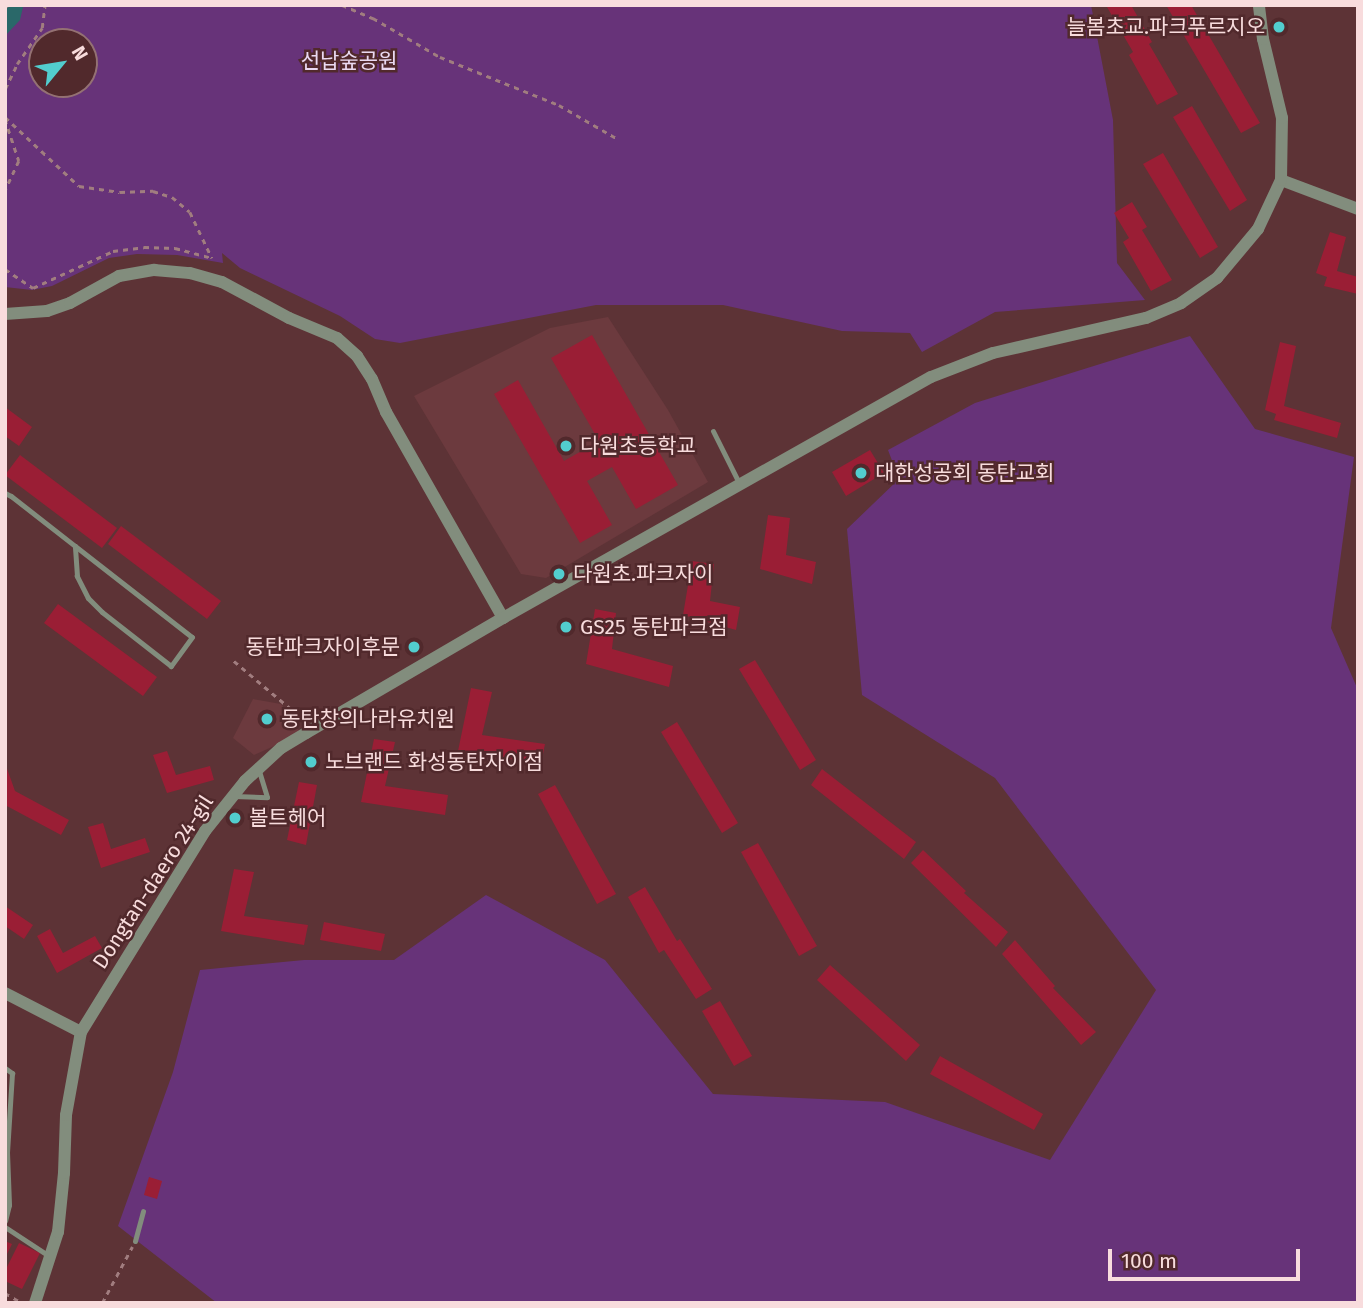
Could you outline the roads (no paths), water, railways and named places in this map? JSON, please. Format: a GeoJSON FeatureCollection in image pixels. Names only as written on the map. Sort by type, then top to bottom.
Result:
{"type":"FeatureCollection","features":[{"type":"Feature","properties":{"kind":"street"},"geometry":{"type":"LineString","coordinates":[[1259,5],[1263,39],[1282,118],[1281,180],[1358,209]]}},
{"type":"Feature","properties":{"kind":"street","name":"Dongtan-daero 24-gil"},"geometry":{"type":"LineString","coordinates":[[35,1303],[51,1258],[64,1173],[66,1115],[81,1032],[165,894],[231,795],[258,767],[306,733],[503,618],[932,376],[963,362],[1146,318],[1181,303],[1217,278],[1241,253],[1258,229],[1281,180]]}},
{"type":"Feature","properties":{"kind":"street"},"geometry":{"type":"LineString","coordinates":[[5,314],[47,311],[70,303],[119,276],[155,270],[190,272],[222,282],[289,318],[337,338],[358,356],[372,379],[386,412],[503,618]]}},
{"type":"Feature","properties":{"kind":"street"},"geometry":{"type":"LineString","coordinates":[[5,993],[81,1032]]}},
{"type":"Feature","properties":{"kind":"lane"},"geometry":{"type":"LineString","coordinates":[[713,431],[740,485]]}},
{"type":"Feature","properties":{"kind":"lane"},"geometry":{"type":"LineString","coordinates":[[5,493],[75,546],[192,637],[171,666],[88,598],[78,576],[75,546]]}},
{"type":"Feature","properties":{"kind":"lane"},"geometry":{"type":"LineString","coordinates":[[231,795],[267,797],[258,767]]}},
{"type":"Feature","properties":{"kind":"lane"},"geometry":{"type":"LineString","coordinates":[[5,1068],[12,1073],[6,1151],[9,1205],[5,1221]]}},
{"type":"Feature","properties":{"kind":"lane"},"geometry":{"type":"LineString","coordinates":[[135,1241],[144,1211]]}},
{"type":"Feature","properties":{"kind":"lane"},"geometry":{"type":"LineString","coordinates":[[5,1227],[51,1258]]}},
{"type":"Feature","properties":{"kind":"water"},"geometry":{"type":"Polygon","coordinates":[[[5,5],[23,7],[20,20],[5,36],[5,5]]]}},
{"type":"Feature","properties":{"kind":"place","name":"늘봄초교.파크푸르지오"},"geometry":{"type":"Point","coordinates":[1279,27]}},
{"type":"Feature","properties":{"kind":"place","name":"다원초등학교"},"geometry":{"type":"Point","coordinates":[566,446]}},
{"type":"Feature","properties":{"kind":"place","name":"대한성공회 동탄교회"},"geometry":{"type":"Point","coordinates":[861,473]}},
{"type":"Feature","properties":{"kind":"place","name":"다원초.파크자이"},"geometry":{"type":"Point","coordinates":[559,574]}},
{"type":"Feature","properties":{"kind":"place","name":"GS25 동탄파크점"},"geometry":{"type":"Point","coordinates":[566,627]}},
{"type":"Feature","properties":{"kind":"place","name":"동탄파크자이후문"},"geometry":{"type":"Point","coordinates":[414,647]}},
{"type":"Feature","properties":{"kind":"place","name":"동탄창의나라유치원"},"geometry":{"type":"Point","coordinates":[267,719]}},
{"type":"Feature","properties":{"kind":"place","name":"노브랜드 화성동탄자이점"},"geometry":{"type":"Point","coordinates":[311,762]}},
{"type":"Feature","properties":{"kind":"place","name":"볼트헤어"},"geometry":{"type":"Point","coordinates":[235,818]}},
{"type":"Feature","properties":{"kind":"park label","name":"선납숲공원"},"geometry":{"type":"Point","coordinates":[349,61]}}]}
